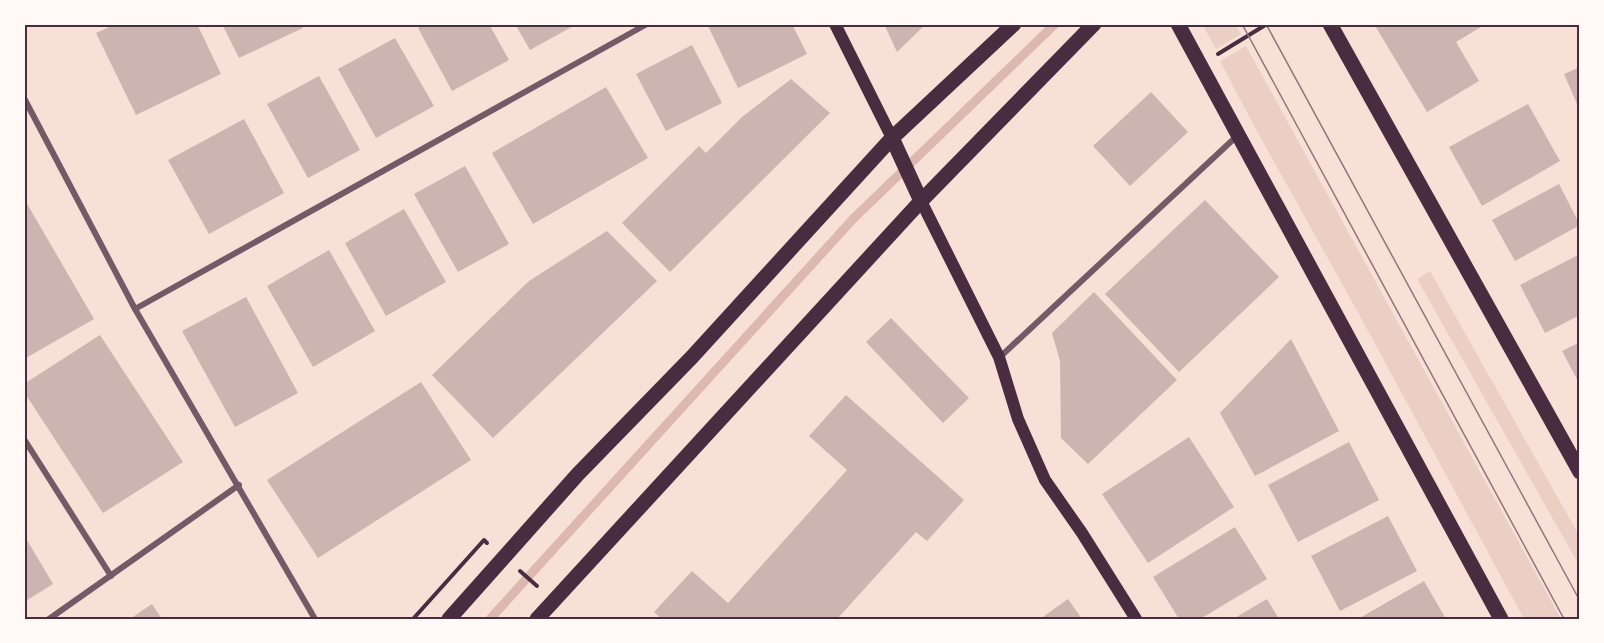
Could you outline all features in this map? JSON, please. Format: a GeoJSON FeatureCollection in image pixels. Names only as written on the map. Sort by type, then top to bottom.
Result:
{"type":"FeatureCollection","features":[{"type":"Feature","properties":{"kind":"main road"},"geometry":{"type":"LineString","coordinates":[[834,24],[999,357],[1018,419],[1045,480],[1082,533],[1136,619]]}},
{"type":"Feature","properties":{"kind":"main road"},"geometry":{"type":"LineString","coordinates":[[449,619],[578,474],[895,144],[1014,24]]}},
{"type":"Feature","properties":{"kind":"main road"},"geometry":{"type":"LineString","coordinates":[[537,619],[917,194],[1094,24]]}},
{"type":"Feature","properties":{"kind":"main road"},"geometry":{"type":"LineString","coordinates":[[1178,24],[1202,64],[1501,619]]}},
{"type":"Feature","properties":{"kind":"main road"},"geometry":{"type":"LineString","coordinates":[[1330,24],[1580,471]]}},
{"type":"Feature","properties":{"kind":"street"},"geometry":{"type":"LineString","coordinates":[[135,309],[646,24]]}},
{"type":"Feature","properties":{"kind":"street"},"geometry":{"type":"LineString","coordinates":[[24,98],[135,309],[315,619]]}},
{"type":"Feature","properties":{"kind":"street"},"geometry":{"type":"LineString","coordinates":[[999,357],[1239,134]]}},
{"type":"Feature","properties":{"kind":"street"},"geometry":{"type":"LineString","coordinates":[[24,439],[111,576]]}},
{"type":"Feature","properties":{"kind":"street"},"geometry":{"type":"LineString","coordinates":[[49,619],[239,485]]}},
{"type":"Feature","properties":{"kind":"path"},"geometry":{"type":"LineString","coordinates":[[1202,64],[1267,24]]}},
{"type":"Feature","properties":{"kind":"path"},"geometry":{"type":"LineString","coordinates":[[413,619],[484,540],[493,547]]}},
{"type":"Feature","properties":{"kind":"path"},"geometry":{"type":"LineString","coordinates":[[518,570],[544,592]]}},
{"type":"Feature","properties":{"kind":"shaded area"},"geometry":{"type":"Polygon","coordinates":[[[1202,24],[1235,24],[1241,34],[1216,49],[1202,24]]]}},
{"type":"Feature","properties":{"kind":"shaded area"},"geometry":{"type":"Polygon","coordinates":[[[1246,46],[1561,619],[1524,619],[1220,61],[1246,46]]]}},
{"type":"Feature","properties":{"kind":"shaded area"},"geometry":{"type":"Polygon","coordinates":[[[1430,271],[1580,537],[1580,567],[1417,279],[1430,271]]]}},
{"type":"Feature","properties":{"kind":"building"},"geometry":{"type":"Polygon","coordinates":[[[116,24],[197,24],[221,74],[136,115],[96,33],[116,24]]]}},
{"type":"Feature","properties":{"kind":"building"},"geometry":{"type":"Polygon","coordinates":[[[222,24],[302,24],[303,28],[239,58],[222,24]]]}},
{"type":"Feature","properties":{"kind":"building"},"geometry":{"type":"Polygon","coordinates":[[[425,24],[489,24],[509,60],[452,91],[418,28],[425,24]]]}},
{"type":"Feature","properties":{"kind":"building"},"geometry":{"type":"Polygon","coordinates":[[[515,24],[577,24],[530,50],[515,24]]]}},
{"type":"Feature","properties":{"kind":"building"},"geometry":{"type":"Polygon","coordinates":[[[713,24],[792,24],[807,54],[738,88],[708,26],[713,24]]]}},
{"type":"Feature","properties":{"kind":"building"},"geometry":{"type":"Polygon","coordinates":[[[884,24],[926,24],[897,52],[884,24]]]}},
{"type":"Feature","properties":{"kind":"building"},"geometry":{"type":"Polygon","coordinates":[[[1374,24],[1486,24],[1456,42],[1479,81],[1427,112],[1374,24]]]}},
{"type":"Feature","properties":{"kind":"building"},"geometry":{"type":"Polygon","coordinates":[[[395,38],[434,106],[376,138],[338,69],[395,38]]]}},
{"type":"Feature","properties":{"kind":"building"},"geometry":{"type":"Polygon","coordinates":[[[692,45],[722,103],[666,131],[636,74],[692,45]]]}},
{"type":"Feature","properties":{"kind":"building"},"geometry":{"type":"Polygon","coordinates":[[[1580,67],[1580,111],[1564,74],[1580,67]]]}},
{"type":"Feature","properties":{"kind":"building"},"geometry":{"type":"Polygon","coordinates":[[[319,76],[360,150],[308,178],[267,104],[319,76]]]}},
{"type":"Feature","properties":{"kind":"building"},"geometry":{"type":"Polygon","coordinates":[[[791,79],[830,113],[670,272],[622,223],[699,146],[706,153],[742,117],[791,79]]]}},
{"type":"Feature","properties":{"kind":"building"},"geometry":{"type":"Polygon","coordinates":[[[606,87],[648,158],[533,224],[492,153],[606,87]]]}},
{"type":"Feature","properties":{"kind":"building"},"geometry":{"type":"Polygon","coordinates":[[[1151,92],[1188,132],[1130,186],[1093,146],[1151,92]]]}},
{"type":"Feature","properties":{"kind":"building"},"geometry":{"type":"Polygon","coordinates":[[[1528,104],[1560,161],[1482,206],[1449,147],[1528,104]]]}},
{"type":"Feature","properties":{"kind":"building"},"geometry":{"type":"Polygon","coordinates":[[[244,119],[284,193],[209,234],[168,160],[244,119]]]}},
{"type":"Feature","properties":{"kind":"building"},"geometry":{"type":"Polygon","coordinates":[[[465,166],[509,244],[458,272],[414,194],[465,166]]]}},
{"type":"Feature","properties":{"kind":"building"},"geometry":{"type":"Polygon","coordinates":[[[1559,184],[1580,225],[1515,261],[1492,220],[1559,184]]]}},
{"type":"Feature","properties":{"kind":"building"},"geometry":{"type":"Polygon","coordinates":[[[1205,200],[1279,277],[1179,372],[1105,294],[1205,200]]]}},
{"type":"Feature","properties":{"kind":"building"},"geometry":{"type":"Polygon","coordinates":[[[26,202],[94,319],[24,359],[24,203],[26,202]]]}},
{"type":"Feature","properties":{"kind":"building"},"geometry":{"type":"Polygon","coordinates":[[[404,209],[446,282],[386,316],[345,243],[404,209]]]}},
{"type":"Feature","properties":{"kind":"building"},"geometry":{"type":"Polygon","coordinates":[[[607,231],[657,281],[493,438],[432,375],[529,281],[607,231]]]}},
{"type":"Feature","properties":{"kind":"building"},"geometry":{"type":"Polygon","coordinates":[[[329,250],[375,331],[313,367],[267,286],[329,250]]]}},
{"type":"Feature","properties":{"kind":"building"},"geometry":{"type":"Polygon","coordinates":[[[1580,254],[1580,315],[1545,333],[1520,285],[1580,254]]]}},
{"type":"Feature","properties":{"kind":"building"},"geometry":{"type":"Polygon","coordinates":[[[1094,292],[1177,380],[1088,464],[1061,438],[1060,361],[1052,333],[1094,292]]]}},
{"type":"Feature","properties":{"kind":"building"},"geometry":{"type":"Polygon","coordinates":[[[246,297],[298,393],[235,427],[182,331],[246,297]]]}},
{"type":"Feature","properties":{"kind":"building"},"geometry":{"type":"Polygon","coordinates":[[[891,318],[969,398],[943,423],[866,342],[891,318]]]}},
{"type":"Feature","properties":{"kind":"building"},"geometry":{"type":"Polygon","coordinates":[[[100,335],[183,462],[103,513],[24,392],[24,384],[100,335]]]}},
{"type":"Feature","properties":{"kind":"building"},"geometry":{"type":"Polygon","coordinates":[[[1291,339],[1339,431],[1255,476],[1220,413],[1291,339]]]}},
{"type":"Feature","properties":{"kind":"building"},"geometry":{"type":"Polygon","coordinates":[[[1580,342],[1580,385],[1562,351],[1580,342]]]}},
{"type":"Feature","properties":{"kind":"building"},"geometry":{"type":"Polygon","coordinates":[[[421,382],[471,460],[318,558],[267,480],[421,382]]]}},
{"type":"Feature","properties":{"kind":"building"},"geometry":{"type":"Polygon","coordinates":[[[846,395],[964,500],[927,541],[916,532],[837,619],[662,619],[654,612],[692,571],[728,603],[847,470],[809,436],[846,395]]]}},
{"type":"Feature","properties":{"kind":"building"},"geometry":{"type":"Polygon","coordinates":[[[1189,437],[1234,507],[1148,563],[1102,494],[1189,437]]]}},
{"type":"Feature","properties":{"kind":"building"},"geometry":{"type":"Polygon","coordinates":[[[1349,442],[1379,500],[1298,542],[1268,485],[1349,442]]]}},
{"type":"Feature","properties":{"kind":"building"},"geometry":{"type":"Polygon","coordinates":[[[1388,516],[1417,571],[1340,611],[1311,556],[1388,516]]]}},
{"type":"Feature","properties":{"kind":"building"},"geometry":{"type":"Polygon","coordinates":[[[1235,527],[1267,579],[1200,619],[1179,619],[1153,577],[1235,527]]]}},
{"type":"Feature","properties":{"kind":"building"},"geometry":{"type":"Polygon","coordinates":[[[24,535],[53,584],[24,602],[24,535]]]}},
{"type":"Feature","properties":{"kind":"building"},"geometry":{"type":"Polygon","coordinates":[[[1424,581],[1446,619],[1358,619],[1424,581]]]}},
{"type":"Feature","properties":{"kind":"building"},"geometry":{"type":"Polygon","coordinates":[[[1068,599],[1082,619],[1040,619],[1068,599]]]}},
{"type":"Feature","properties":{"kind":"building"},"geometry":{"type":"Polygon","coordinates":[[[1267,599],[1279,619],[1233,619],[1267,599]]]}},
{"type":"Feature","properties":{"kind":"building"},"geometry":{"type":"Polygon","coordinates":[[[152,604],[162,619],[130,619],[152,604]]]}},
{"type":"Feature","properties":{"kind":"waterway"},"geometry":{"type":"LineString","coordinates":[[490,619],[853,219],[1055,24]]}},
{"type":"Feature","properties":{"kind":"tram line"},"geometry":{"type":"LineString","coordinates":[[1242,24],[1564,619]]}},
{"type":"Feature","properties":{"kind":"tram line"},"geometry":{"type":"LineString","coordinates":[[1266,24],[1580,601]]}}]}
